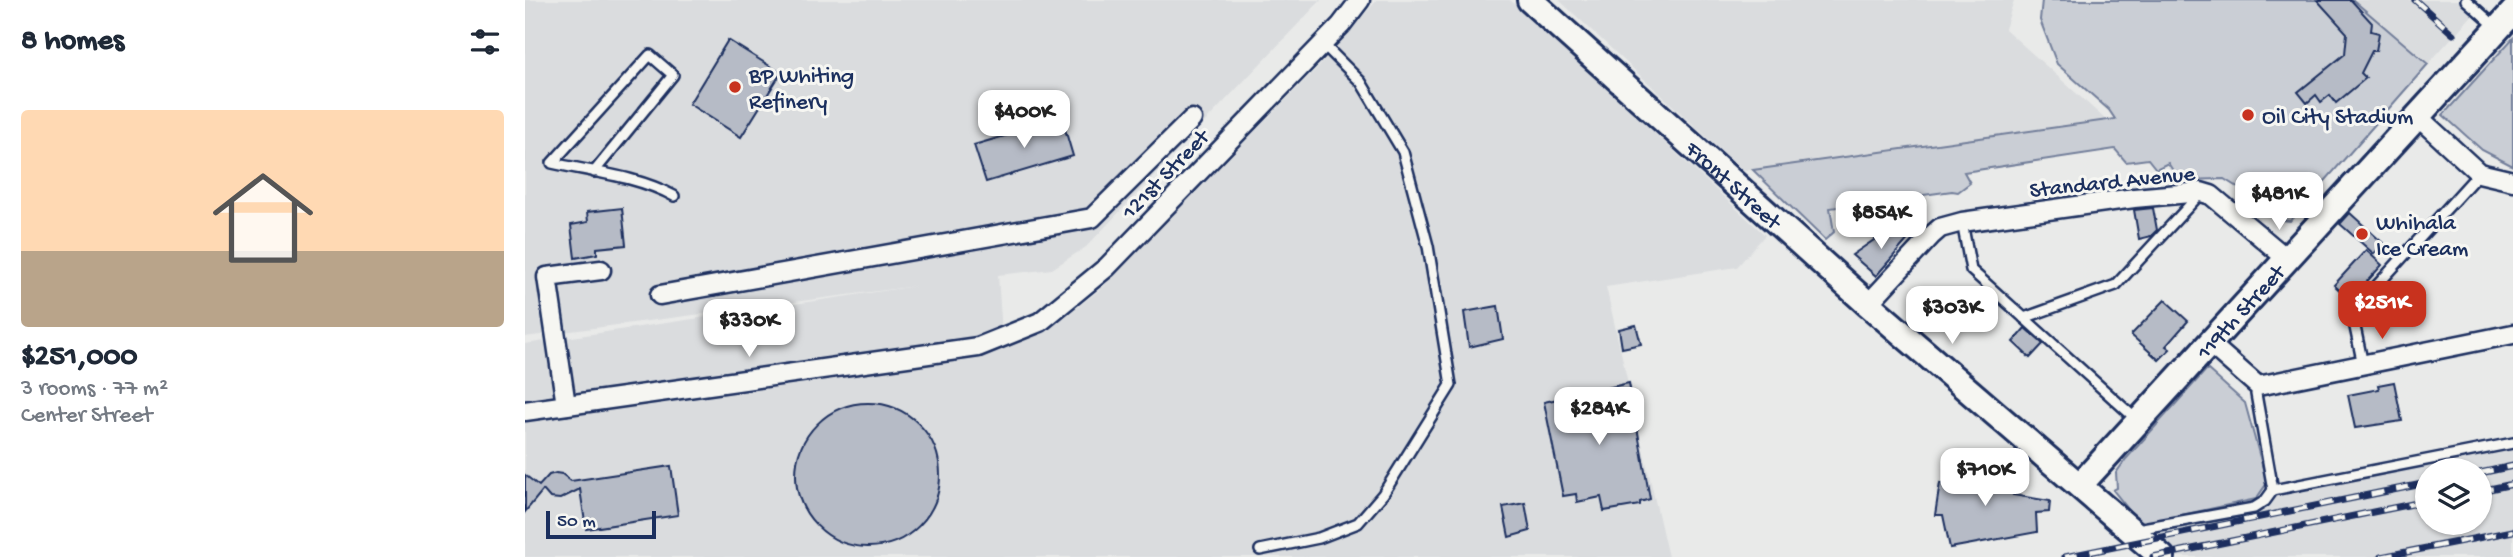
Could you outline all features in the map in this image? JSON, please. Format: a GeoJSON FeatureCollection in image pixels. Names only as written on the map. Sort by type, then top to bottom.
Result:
{"type":"FeatureCollection","features":[{"type":"Feature","properties":{"kind":"street","name":"121st Street"},"geometry":{"type":"LineString","coordinates":[[566,405],[978,347],[1040,322],[1107,267],[1323,44],[1360,0]]}},
{"type":"Feature","properties":{"kind":"street","name":"Front Street"},"geometry":{"type":"LineString","coordinates":[[1530,0],[1868,304],[2162,557]]}},
{"type":"Feature","properties":{"kind":"street","name":"119th Street"},"geometry":{"type":"LineString","coordinates":[[2080,485],[2505,20]]}},
{"type":"Feature","properties":{"kind":"street"},"geometry":{"type":"LineString","coordinates":[[2417,116],[2479,173],[2513,181]]}},
{"type":"Feature","properties":{"kind":"street"},"geometry":{"type":"LineString","coordinates":[[660,295],[1092,218],[1192,119]]}},
{"type":"Feature","properties":{"kind":"street","name":"Standard Avenue"},"geometry":{"type":"LineString","coordinates":[[1868,304],[1940,228],[1962,222],[2136,198],[2201,192],[2221,202],[2286,258]]}},
{"type":"Feature","properties":{"kind":"street"},"geometry":{"type":"LineString","coordinates":[[525,411],[566,405],[547,277],[601,270]]}},
{"type":"Feature","properties":{"kind":"street"},"geometry":{"type":"LineString","coordinates":[[2209,342],[2258,386],[2513,334]]}},
{"type":"Feature","properties":{"kind":"lane"},"geometry":{"type":"LineString","coordinates":[[2466,0],[2505,20]]}},
{"type":"Feature","properties":{"kind":"lane"},"geometry":{"type":"LineString","coordinates":[[1261,550],[1319,538],[1358,523],[1383,494],[1451,385],[1428,246],[1403,152],[1361,82],[1323,44]]}},
{"type":"Feature","properties":{"kind":"lane"},"geometry":{"type":"LineString","coordinates":[[594,172],[674,75],[650,55],[552,163],[656,186],[674,196]]}},
{"type":"Feature","properties":{"kind":"lane"},"geometry":{"type":"LineString","coordinates":[[2363,365],[2352,313],[2479,173]]}},
{"type":"Feature","properties":{"kind":"lane"},"geometry":{"type":"LineString","coordinates":[[2024,318],[2116,285],[2201,192]]}},
{"type":"Feature","properties":{"kind":"lane"},"geometry":{"type":"LineString","coordinates":[[1962,222],[1971,270],[2138,420]]}},
{"type":"Feature","properties":{"kind":"lane"},"geometry":{"type":"LineString","coordinates":[[2258,386],[2256,394],[2273,490]]}},
{"type":"Feature","properties":{"kind":"lane"},"geometry":{"type":"LineString","coordinates":[[2131,530],[2254,508],[2265,501],[2273,490],[2513,443]]}},
{"type":"Feature","properties":{"kind":"shaded area"},"geometry":{"type":"Polygon","coordinates":[[[525,0],[1321,0],[1086,247],[1052,269],[998,275],[1003,349],[1064,318],[1103,287],[1318,67],[1377,0],[1510,0],[1765,235],[1737,267],[1606,287],[1668,557],[525,557],[525,344],[916,286],[525,337],[525,0]]]}},
{"type":"Feature","properties":{"kind":"shaded area"},"geometry":{"type":"Polygon","coordinates":[[[1559,0],[2014,0],[2005,29],[2106,120],[1743,171],[1559,0]]]}},
{"type":"Feature","properties":{"kind":"shaded area","name":"Oil City Stadium"},"geometry":{"type":"Polygon","coordinates":[[[2042,0],[2353,0],[2428,64],[2290,221],[2282,220],[2269,207],[2224,179],[2179,180],[2168,163],[2156,169],[2148,159],[2126,162],[2115,149],[1964,172],[1970,183],[1958,192],[1830,208],[1834,232],[1825,240],[1753,170],[2115,119],[2109,110],[2057,64],[2040,20],[2042,0]]]}},
{"type":"Feature","properties":{"kind":"shaded area"},"geometry":{"type":"Polygon","coordinates":[[[2353,0],[2466,0],[2477,10],[2428,64],[2353,0]]]}},
{"type":"Feature","properties":{"kind":"shaded area"},"geometry":{"type":"Polygon","coordinates":[[[2513,38],[2513,166],[2482,150],[2443,115],[2513,38]]]}},
{"type":"Feature","properties":{"kind":"shaded area"},"geometry":{"type":"Polygon","coordinates":[[[2207,369],[2245,403],[2267,483],[2256,499],[2140,524],[2113,490],[2117,488],[2116,473],[2207,369]]]}},
{"type":"Feature","properties":{"kind":"shaded area"},"geometry":{"type":"Polygon","coordinates":[[[2513,448],[2513,557],[2174,557],[2140,524],[2415,468],[2415,535],[2492,535],[2492,458],[2464,458],[2513,448]]]}},
{"type":"Feature","properties":{"kind":"building","name":"Oil City Stadium"},"geometry":{"type":"Polygon","coordinates":[[[2317,0],[2351,0],[2372,23],[2371,31],[2379,33],[2376,51],[2372,51],[2361,73],[2366,78],[2336,103],[2330,95],[2321,102],[2316,95],[2307,103],[2298,92],[2345,54],[2347,33],[2317,0]]]}},
{"type":"Feature","properties":{"kind":"building","name":"BP Whiting Refinery"},"geometry":{"type":"Polygon","coordinates":[[[728,40],[781,73],[741,137],[689,104],[728,40]]]}},
{"type":"Feature","properties":{"kind":"building"},"geometry":{"type":"Polygon","coordinates":[[[1062,119],[1073,156],[986,182],[974,145],[1062,119]]]}},
{"type":"Feature","properties":{"kind":"building"},"geometry":{"type":"Polygon","coordinates":[[[622,208],[626,245],[597,248],[597,254],[575,258],[571,225],[588,222],[587,212],[622,208]]]}},
{"type":"Feature","properties":{"kind":"building"},"geometry":{"type":"Polygon","coordinates":[[[2153,208],[2157,230],[2151,236],[2139,239],[2134,210],[2153,208]]]}},
{"type":"Feature","properties":{"kind":"building","name":"Whihala Ice Cream"},"geometry":{"type":"Polygon","coordinates":[[[2350,213],[2383,243],[2374,254],[2340,224],[2350,213]]]}},
{"type":"Feature","properties":{"kind":"building"},"geometry":{"type":"Polygon","coordinates":[[[1903,231],[1910,237],[1876,276],[1852,255],[1877,238],[1903,231]]]}},
{"type":"Feature","properties":{"kind":"building"},"geometry":{"type":"Polygon","coordinates":[[[2366,250],[2382,265],[2350,300],[2334,285],[2366,250]]]}},
{"type":"Feature","properties":{"kind":"building"},"geometry":{"type":"Polygon","coordinates":[[[2165,300],[2188,321],[2166,346],[2170,349],[2159,360],[2131,335],[2165,300]]]}},
{"type":"Feature","properties":{"kind":"building"},"geometry":{"type":"Polygon","coordinates":[[[1498,306],[1503,339],[1469,347],[1464,312],[1498,306]]]}},
{"type":"Feature","properties":{"kind":"building"},"geometry":{"type":"Polygon","coordinates":[[[1636,325],[1641,344],[1622,348],[1619,329],[1636,325]]]}},
{"type":"Feature","properties":{"kind":"building"},"geometry":{"type":"Polygon","coordinates":[[[2025,328],[2043,344],[2030,358],[2013,342],[2025,328]]]}},
{"type":"Feature","properties":{"kind":"building"},"geometry":{"type":"Polygon","coordinates":[[[2394,382],[2402,421],[2355,428],[2348,395],[2379,389],[2378,385],[2394,382]]]}},
{"type":"Feature","properties":{"kind":"building"},"geometry":{"type":"Polygon","coordinates":[[[1629,383],[1650,499],[1640,502],[1640,505],[1604,511],[1601,497],[1577,502],[1576,494],[1563,496],[1544,402],[1629,383]]]}},
{"type":"Feature","properties":{"kind":"building"},"geometry":{"type":"Polygon","coordinates":[[[868,403],[896,408],[919,424],[935,447],[940,475],[935,503],[919,526],[896,542],[868,547],[840,542],[817,526],[801,503],[796,475],[801,447],[817,424],[840,408],[868,403]]]}},
{"type":"Feature","properties":{"kind":"building"},"geometry":{"type":"Polygon","coordinates":[[[1954,462],[2015,482],[2013,495],[2050,501],[2049,512],[2036,513],[2037,532],[1950,548],[1943,515],[1935,515],[1940,483],[1951,485],[1954,462]]]}},
{"type":"Feature","properties":{"kind":"building"},"geometry":{"type":"Polygon","coordinates":[[[671,466],[678,515],[586,529],[580,489],[560,499],[550,498],[543,490],[525,512],[525,475],[539,486],[549,475],[556,473],[571,481],[671,466]]]}},
{"type":"Feature","properties":{"kind":"building"},"geometry":{"type":"Polygon","coordinates":[[[1525,503],[1530,531],[1509,537],[1503,507],[1525,503]]]}},
{"type":"Feature","properties":{"kind":"railway"},"geometry":{"type":"LineString","coordinates":[[2415,0],[2453,34]]}},
{"type":"Feature","properties":{"kind":"railway"},"geometry":{"type":"LineString","coordinates":[[2492,470],[2513,466]]}},
{"type":"Feature","properties":{"kind":"railway"},"geometry":{"type":"LineString","coordinates":[[2492,488],[2513,484]]}},
{"type":"Feature","properties":{"kind":"railway"},"geometry":{"type":"LineString","coordinates":[[2065,557],[2415,485]]}},
{"type":"Feature","properties":{"kind":"railway"},"geometry":{"type":"LineString","coordinates":[[2153,557],[2415,503]]}},
{"type":"Feature","properties":{"kind":"railway"},"geometry":{"type":"LineString","coordinates":[[2381,557],[2513,531]]}},
{"type":"Feature","properties":{"kind":"place","name":"BP Whiting Refinery"},"geometry":{"type":"Point","coordinates":[735,87]}},
{"type":"Feature","properties":{"kind":"place","name":"Oil City Stadium"},"geometry":{"type":"Point","coordinates":[2248,115]}},
{"type":"Feature","properties":{"kind":"place","name":"Whihala Ice Cream"},"geometry":{"type":"Point","coordinates":[2362,234]}}]}
